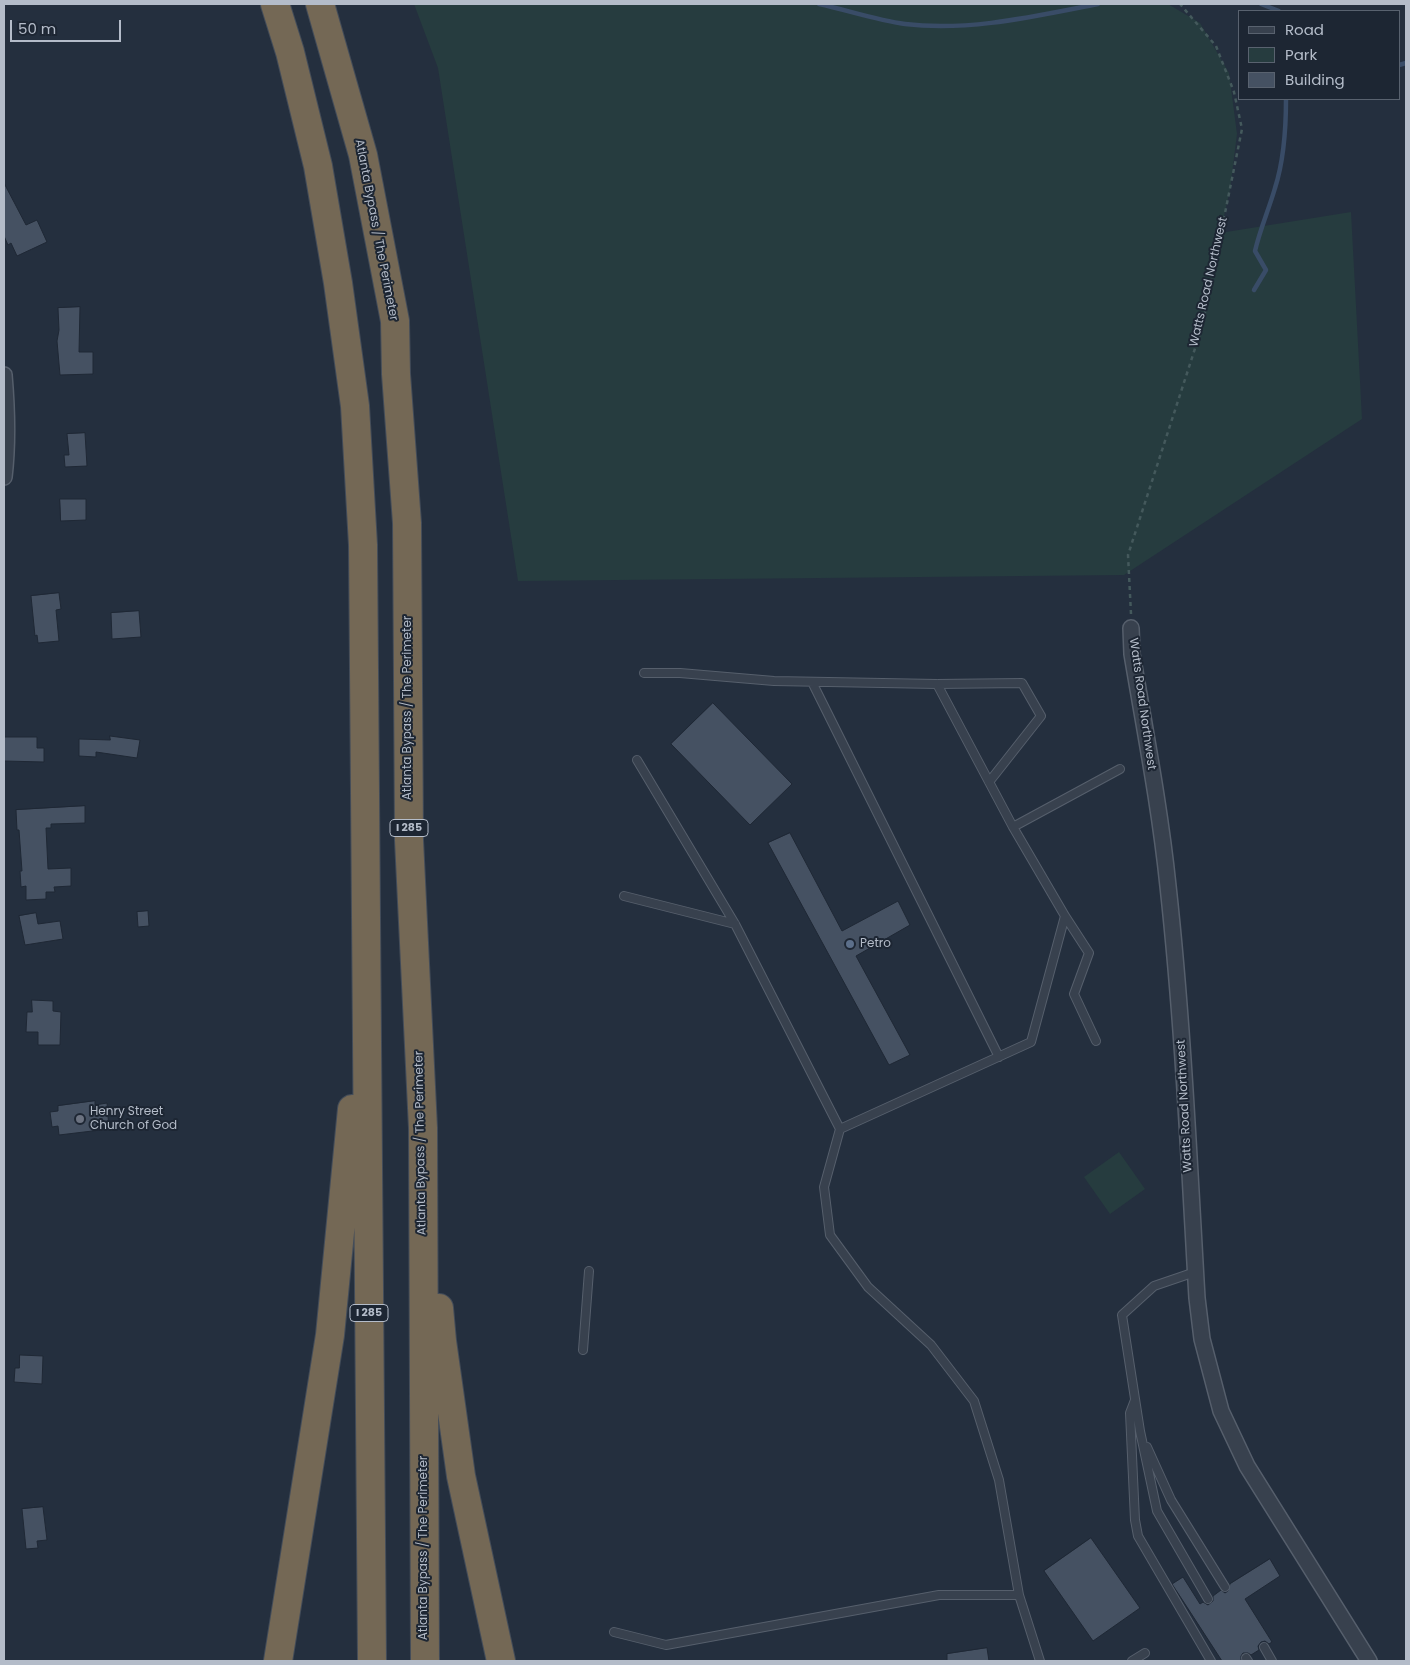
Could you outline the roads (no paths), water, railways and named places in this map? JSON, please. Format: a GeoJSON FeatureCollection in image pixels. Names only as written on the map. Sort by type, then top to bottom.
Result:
{"type":"FeatureCollection","features":[{"type":"Feature","properties":{"kind":"highway","name":"I 285"},"geometry":{"type":"LineString","coordinates":[[275,4],[295,71],[318,166],[338,282],[356,406],[362,545],[372,1661]]}},
{"type":"Feature","properties":{"kind":"highway","name":"Atlanta Bypass / The Perimeter"},"geometry":{"type":"LineString","coordinates":[[320,4],[363,155],[395,322],[396,374],[407,523],[409,840],[423,1128],[425,1661]]}},
{"type":"Feature","properties":{"kind":"highway"},"geometry":{"type":"LineString","coordinates":[[278,1661],[330,1335],[366,965]]}},
{"type":"Feature","properties":{"kind":"highway"},"geometry":{"type":"LineString","coordinates":[[423,1128],[442,1341],[461,1476],[501,1661]]}},
{"type":"Feature","properties":{"kind":"street"},"geometry":{"type":"LineString","coordinates":[[4,375],[7,408],[7,456],[4,477]]}},
{"type":"Feature","properties":{"kind":"street","name":"Watts Road Northwest"},"geometry":{"type":"LineString","coordinates":[[1131,628],[1132,654],[1159,818],[1168,886],[1179,1006],[1195,1272],[1202,1339],[1221,1411],[1247,1466],[1369,1661]]}},
{"type":"Feature","properties":{"kind":"lane"},"geometry":{"type":"LineString","coordinates":[[644,673],[680,673],[774,681],[938,684],[1022,683],[1041,716],[990,782]]}},
{"type":"Feature","properties":{"kind":"lane"},"geometry":{"type":"LineString","coordinates":[[812,682],[999,1057]]}},
{"type":"Feature","properties":{"kind":"lane"},"geometry":{"type":"LineString","coordinates":[[938,684],[1013,827],[1088,953],[1074,994],[1096,1041]]}},
{"type":"Feature","properties":{"kind":"lane"},"geometry":{"type":"LineString","coordinates":[[637,760],[735,924],[840,1129],[824,1187],[830,1235],[868,1287],[931,1345],[974,1401],[999,1480],[1019,1595],[1040,1661]]}},
{"type":"Feature","properties":{"kind":"lane"},"geometry":{"type":"LineString","coordinates":[[1013,827],[1120,769]]}},
{"type":"Feature","properties":{"kind":"lane"},"geometry":{"type":"LineString","coordinates":[[624,896],[735,924]]}},
{"type":"Feature","properties":{"kind":"lane"},"geometry":{"type":"LineString","coordinates":[[840,1129],[1031,1042],[1065,916]]}},
{"type":"Feature","properties":{"kind":"lane"},"geometry":{"type":"LineString","coordinates":[[584,1350],[589,1271]]}},
{"type":"Feature","properties":{"kind":"lane"},"geometry":{"type":"LineString","coordinates":[[1195,1272],[1154,1286],[1122,1315],[1140,1432],[1157,1511],[1208,1599]]}},
{"type":"Feature","properties":{"kind":"lane"},"geometry":{"type":"LineString","coordinates":[[1135,1400],[1130,1413],[1134,1506],[1138,1536],[1211,1661]]}},
{"type":"Feature","properties":{"kind":"lane"},"geometry":{"type":"LineString","coordinates":[[1140,1432],[1171,1500],[1225,1587]]}},
{"type":"Feature","properties":{"kind":"lane"},"geometry":{"type":"LineString","coordinates":[[614,1632],[666,1645],[939,1595],[1019,1595]]}},
{"type":"Feature","properties":{"kind":"lane"},"geometry":{"type":"LineString","coordinates":[[1264,1647],[1272,1661]]}},
{"type":"Feature","properties":{"kind":"lane"},"geometry":{"type":"LineString","coordinates":[[1132,1661],[1145,1653]]}},
{"type":"Feature","properties":{"kind":"waterway"},"geometry":{"type":"LineString","coordinates":[[819,4],[894,22],[929,26],[1002,22],[1098,4]]}},
{"type":"Feature","properties":{"kind":"waterway"},"geometry":{"type":"LineString","coordinates":[[1261,4],[1276,10]]}},
{"type":"Feature","properties":{"kind":"waterway"},"geometry":{"type":"LineString","coordinates":[[1400,65],[1406,63]]}},
{"type":"Feature","properties":{"kind":"waterway"},"geometry":{"type":"LineString","coordinates":[[1254,290],[1266,270],[1255,251],[1281,166],[1285,133],[1286,100]]}},
{"type":"Feature","properties":{"kind":"place","name":"Petro"},"geometry":{"type":"Point","coordinates":[850,944]}},
{"type":"Feature","properties":{"kind":"place","name":"Henry Street Church of God"},"geometry":{"type":"Point","coordinates":[80,1119]}}]}
